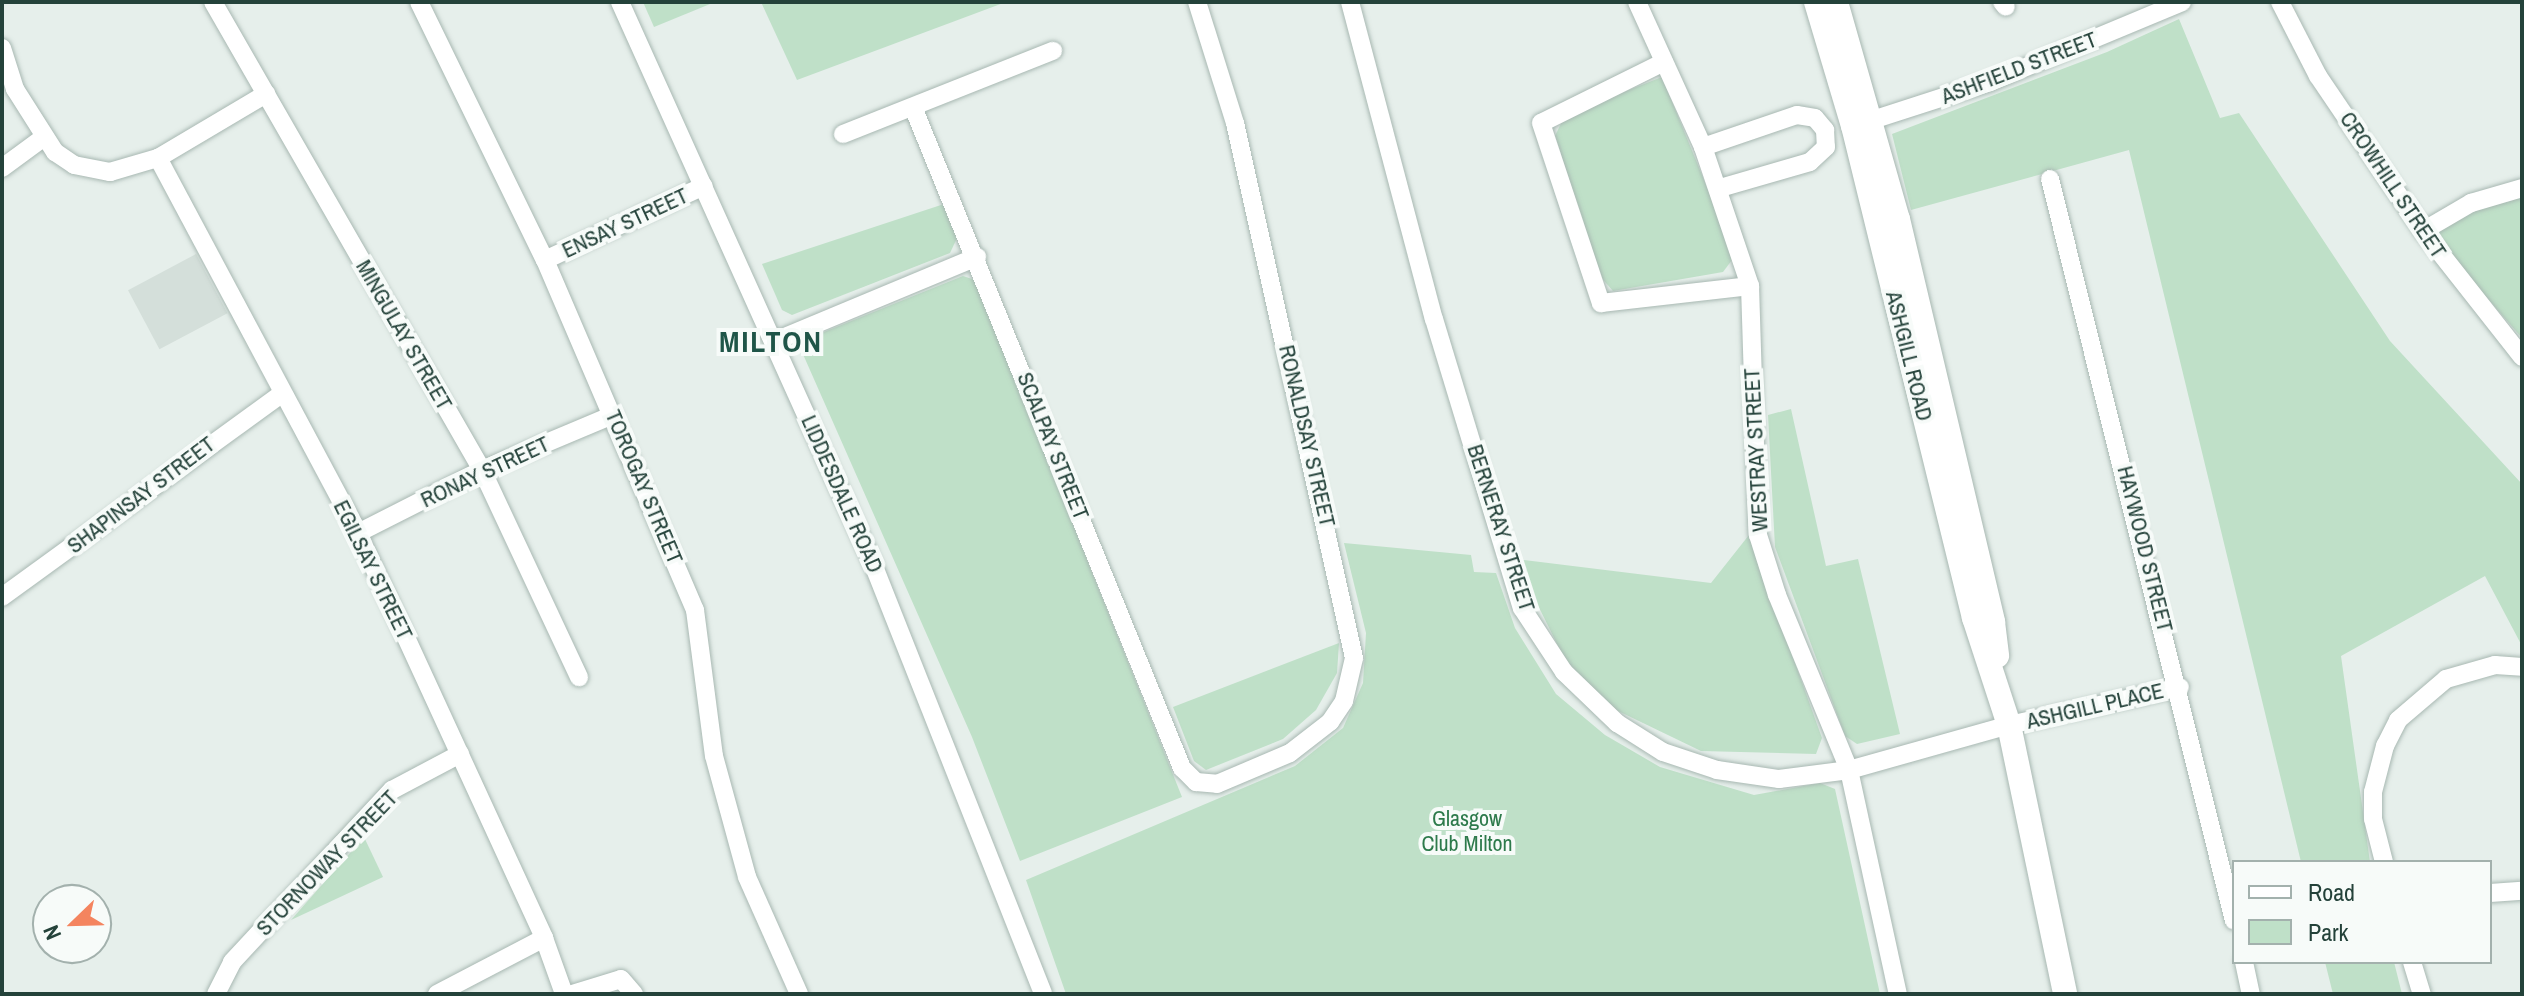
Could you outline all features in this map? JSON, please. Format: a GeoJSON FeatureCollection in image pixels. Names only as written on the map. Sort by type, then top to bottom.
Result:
{"type":"FeatureCollection","features":[{"type":"Feature","properties":{"kind":"street","name":"MINGULAY STREET"},"geometry":{"type":"LineString","coordinates":[[213,2],[482,470],[579,677]]}},
{"type":"Feature","properties":{"kind":"street","name":"TOROGAY STREET"},"geometry":{"type":"LineString","coordinates":[[419,2],[545,260],[695,610],[718,771],[747,877],[799,994]]}},
{"type":"Feature","properties":{"kind":"street","name":"LIDDESDALE ROAD"},"geometry":{"type":"LineString","coordinates":[[620,2],[873,564],[1043,994]]}},
{"type":"Feature","properties":{"kind":"street","name":"RONALDSAY STREET"},"geometry":{"type":"LineString","coordinates":[[1196,782],[1217,784],[1290,753],[1330,722],[1344,701],[1354,658],[1235,123],[1197,2]]}},
{"type":"Feature","properties":{"kind":"street","name":"BERNERAY STREET"},"geometry":{"type":"LineString","coordinates":[[1350,2],[1434,319],[1531,621],[1564,672],[1617,723],[1663,752],[1717,770],[1779,779],[1849,770],[2006,718]]}},
{"type":"Feature","properties":{"kind":"street","name":"WESTRAY STREET"},"geometry":{"type":"LineString","coordinates":[[1637,2],[1720,188],[1750,286],[1758,535],[1777,595],[1849,770],[1898,994]]}},
{"type":"Feature","properties":{"kind":"street","name":"ASHGILL ROAD"},"geometry":{"type":"LineString","coordinates":[[1816,2],[1862,123]]}},
{"type":"Feature","properties":{"kind":"street","name":"ASHGILL ROAD"},"geometry":{"type":"LineString","coordinates":[[1836,2],[1974,618],[2006,718],[2065,994]]}},
{"type":"Feature","properties":{"kind":"street","name":"CROWHILL STREET"},"geometry":{"type":"LineString","coordinates":[[2280,2],[2318,76],[2423,231],[2522,357]]}},
{"type":"Feature","properties":{"kind":"street","name":"ASHFIELD STREET"},"geometry":{"type":"LineString","coordinates":[[1862,123],[1990,82],[2174,6]]}},
{"type":"Feature","properties":{"kind":"street"},"geometry":{"type":"LineString","coordinates":[[2,48],[15,89],[44,137],[74,165],[110,172],[158,158],[266,94]]}},
{"type":"Feature","properties":{"kind":"street"},"geometry":{"type":"LineString","coordinates":[[843,134],[1053,51]]}},
{"type":"Feature","properties":{"kind":"street"},"geometry":{"type":"LineString","coordinates":[[1664,62],[1541,123],[1601,303],[1750,286]]}},
{"type":"Feature","properties":{"kind":"street","name":"SCALPAY STREET"},"geometry":{"type":"LineString","coordinates":[[913,107],[977,257],[1182,768],[1196,782]]}},
{"type":"Feature","properties":{"kind":"street"},"geometry":{"type":"LineString","coordinates":[[1703,147],[1797,115],[1815,118],[1825,130],[1826,147],[1810,162],[1720,188]]}},
{"type":"Feature","properties":{"kind":"street"},"geometry":{"type":"LineString","coordinates":[[2,168],[44,137]]}},
{"type":"Feature","properties":{"kind":"street","name":"EGILSAY STREET"},"geometry":{"type":"LineString","coordinates":[[158,158],[280,395],[358,533],[544,938],[564,994]]}},
{"type":"Feature","properties":{"kind":"street","name":"HAYWOOD STREET"},"geometry":{"type":"LineString","coordinates":[[2050,179],[2180,687],[2232,912]]}},
{"type":"Feature","properties":{"kind":"street","name":"ENSAY STREET"},"geometry":{"type":"LineString","coordinates":[[545,260],[704,186]]}},
{"type":"Feature","properties":{"kind":"street"},"geometry":{"type":"LineString","coordinates":[[2423,231],[2471,203],[2522,188]]}},
{"type":"Feature","properties":{"kind":"street"},"geometry":{"type":"LineString","coordinates":[[775,341],[977,257]]}},
{"type":"Feature","properties":{"kind":"street","name":"SHAPINSAY STREET"},"geometry":{"type":"LineString","coordinates":[[2,597],[280,395]]}},
{"type":"Feature","properties":{"kind":"street","name":"RONAY STREET"},"geometry":{"type":"LineString","coordinates":[[358,533],[482,470],[613,415]]}},
{"type":"Feature","properties":{"kind":"street"},"geometry":{"type":"LineString","coordinates":[[2383,860],[2373,819],[2373,792],[2385,746],[2398,720],[2446,679],[2495,665],[2522,667]]}},
{"type":"Feature","properties":{"kind":"street","name":"ASHGILL PLACE"},"geometry":{"type":"LineString","coordinates":[[2006,718],[2180,687]]}},
{"type":"Feature","properties":{"kind":"street","name":"STORNOWAY STREET"},"geometry":{"type":"LineString","coordinates":[[216,994],[232,962],[392,790],[460,754]]}},
{"type":"Feature","properties":{"kind":"street"},"geometry":{"type":"LineString","coordinates":[[2492,893],[2522,891]]}},
{"type":"Feature","properties":{"kind":"street"},"geometry":{"type":"LineString","coordinates":[[437,994],[544,938]]}},
{"type":"Feature","properties":{"kind":"street"},"geometry":{"type":"LineString","coordinates":[[2244,964],[2251,994]]}},
{"type":"Feature","properties":{"kind":"street"},"geometry":{"type":"LineString","coordinates":[[2413,964],[2422,994]]}},
{"type":"Feature","properties":{"kind":"street"},"geometry":{"type":"LineString","coordinates":[[572,994],[621,979],[634,994]]}},
{"type":"Feature","properties":{"kind":"shaded area"},"geometry":{"type":"Polygon","coordinates":[[[196,254],[227,313],[159,349],[128,290],[196,254]]]}},
{"type":"Feature","properties":{"kind":"green space"},"geometry":{"type":"Polygon","coordinates":[[[643,2],[715,2],[654,27],[643,2]]]}},
{"type":"Feature","properties":{"kind":"green space"},"geometry":{"type":"Polygon","coordinates":[[[761,2],[1006,2],[797,80],[761,2]]]}},
{"type":"Feature","properties":{"kind":"green space"},"geometry":{"type":"Polygon","coordinates":[[[2179,19],[2220,118],[2239,113],[2390,341],[2522,484],[2522,646],[2485,576],[2341,656],[2370,860],[2301,860],[2129,150],[1911,210],[1892,134],[2107,52],[2179,19]]]}},
{"type":"Feature","properties":{"kind":"green space"},"geometry":{"type":"Polygon","coordinates":[[[1662,77],[1735,256],[1723,272],[1613,291],[1599,275],[1555,136],[1565,115],[1662,77]]]}},
{"type":"Feature","properties":{"kind":"green space"},"geometry":{"type":"Polygon","coordinates":[[[2522,193],[2522,338],[2453,259],[2436,230],[2470,207],[2522,193]]]}},
{"type":"Feature","properties":{"kind":"green space"},"geometry":{"type":"Polygon","coordinates":[[[944,204],[958,236],[950,253],[792,315],[782,310],[762,264],[944,204]]]}},
{"type":"Feature","properties":{"kind":"green space"},"geometry":{"type":"Polygon","coordinates":[[[963,276],[975,280],[1182,797],[1020,861],[972,737],[802,352],[804,340],[963,276]]]}},
{"type":"Feature","properties":{"kind":"green space"},"geometry":{"type":"Polygon","coordinates":[[[1791,409],[1826,566],[1858,559],[1900,734],[1857,744],[1845,736],[1775,547],[1768,415],[1791,409]]]}},
{"type":"Feature","properties":{"kind":"green space"},"geometry":{"type":"Polygon","coordinates":[[[1749,535],[1822,738],[1816,754],[1701,751],[1614,709],[1566,662],[1515,559],[1711,583],[1749,535]]]}},
{"type":"Feature","properties":{"kind":"green space","name":"Glasgow Club Milton"},"geometry":{"type":"Polygon","coordinates":[[[1344,543],[1471,555],[1474,572],[1496,573],[1515,628],[1556,694],[1605,735],[1660,767],[1754,795],[1820,783],[1835,789],[1880,994],[1066,994],[1026,880],[1295,766],[1343,728],[1363,683],[1366,633],[1344,543]]]}},
{"type":"Feature","properties":{"kind":"green space"},"geometry":{"type":"Polygon","coordinates":[[[1339,643],[1337,673],[1316,710],[1283,739],[1206,770],[1194,761],[1173,707],[1339,643]]]}},
{"type":"Feature","properties":{"kind":"green space"},"geometry":{"type":"Polygon","coordinates":[[[364,837],[383,877],[291,920],[364,837]]]}},
{"type":"Feature","properties":{"kind":"green space"},"geometry":{"type":"Polygon","coordinates":[[[2326,964],[2394,964],[2402,994],[2333,994],[2326,964]]]}},
{"type":"Feature","properties":{"kind":"district","name":"MILTON"},"geometry":{"type":"Point","coordinates":[771,341]}}]}
